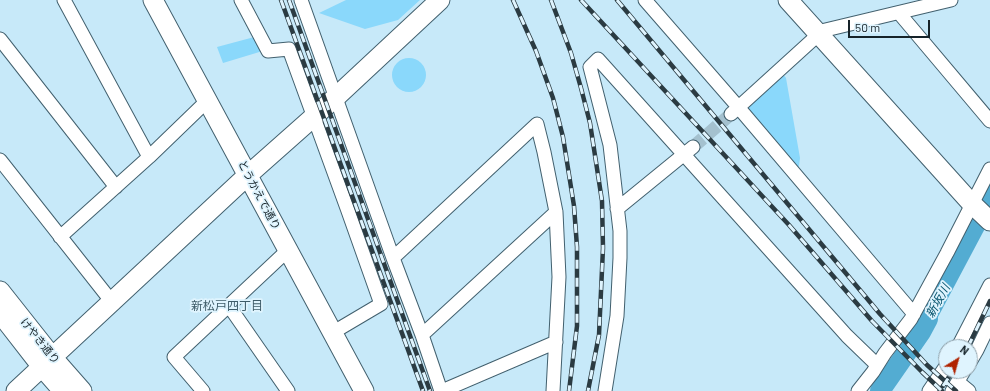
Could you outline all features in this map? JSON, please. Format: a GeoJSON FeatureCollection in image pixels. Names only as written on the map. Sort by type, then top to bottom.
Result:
{"type":"FeatureCollection","features":[{"type":"Feature","properties":{"kind":"street"},"geometry":{"type":"LineString","coordinates":[[64,0],[149,157]]}},
{"type":"Feature","properties":{"kind":"street","name":"とうかえで通り"},"geometry":{"type":"LineString","coordinates":[[153,0],[364,391]]}},
{"type":"Feature","properties":{"kind":"street"},"geometry":{"type":"LineString","coordinates":[[240,0],[268,51],[289,49],[381,304],[332,333]]}},
{"type":"Feature","properties":{"kind":"street"},"geometry":{"type":"LineString","coordinates":[[301,0],[441,391],[556,342]]}},
{"type":"Feature","properties":{"kind":"street"},"geometry":{"type":"LineString","coordinates":[[16,391],[248,175],[440,0]]}},
{"type":"Feature","properties":{"kind":"street"},"geometry":{"type":"LineString","coordinates":[[645,0],[735,111],[914,314]]}},
{"type":"Feature","properties":{"kind":"street"},"geometry":{"type":"LineString","coordinates":[[788,0],[973,205],[990,221]]}},
{"type":"Feature","properties":{"kind":"street"},"geometry":{"type":"LineString","coordinates":[[735,111],[818,33],[952,0]]}},
{"type":"Feature","properties":{"kind":"street"},"geometry":{"type":"LineString","coordinates":[[899,13],[990,121]]}},
{"type":"Feature","properties":{"kind":"street"},"geometry":{"type":"LineString","coordinates":[[0,39],[116,187]]}},
{"type":"Feature","properties":{"kind":"street"},"geometry":{"type":"LineString","coordinates":[[605,391],[612,356],[619,285],[620,231],[610,145],[590,67],[598,59],[688,151],[847,336],[877,365]]}},
{"type":"Feature","properties":{"kind":"street"},"geometry":{"type":"LineString","coordinates":[[60,237],[149,157],[208,100]]}},
{"type":"Feature","properties":{"kind":"street"},"geometry":{"type":"LineString","coordinates":[[393,258],[537,124],[556,212],[559,277],[553,391]]}},
{"type":"Feature","properties":{"kind":"street"},"geometry":{"type":"LineString","coordinates":[[617,209],[688,151]]}},
{"type":"Feature","properties":{"kind":"street"},"geometry":{"type":"LineString","coordinates":[[0,160],[112,302]]}},
{"type":"Feature","properties":{"kind":"street"},"geometry":{"type":"LineString","coordinates":[[858,391],[914,314],[973,205],[990,169]]}},
{"type":"Feature","properties":{"kind":"street"},"geometry":{"type":"LineString","coordinates":[[422,335],[556,212]]}},
{"type":"Feature","properties":{"kind":"street"},"geometry":{"type":"LineString","coordinates":[[203,391],[174,357],[288,250]]}},
{"type":"Feature","properties":{"kind":"street"},"geometry":{"type":"LineString","coordinates":[[962,339],[990,285]]}},
{"type":"Feature","properties":{"kind":"street","name":"けやき通り"},"geometry":{"type":"LineString","coordinates":[[0,291],[47,362],[63,391]]}},
{"type":"Feature","properties":{"kind":"street"},"geometry":{"type":"LineString","coordinates":[[229,306],[288,391]]}},
{"type":"Feature","properties":{"kind":"street","name":"けやき通り"},"geometry":{"type":"LineString","coordinates":[[0,313],[47,362],[82,391]]}},
{"type":"Feature","properties":{"kind":"street"},"geometry":{"type":"LineString","coordinates":[[978,348],[990,323]]}},
{"type":"Feature","properties":{"kind":"street"},"geometry":{"type":"LineString","coordinates":[[929,391],[938,378]]}},
{"type":"Feature","properties":{"kind":"street"},"geometry":{"type":"LineString","coordinates":[[958,381],[969,391]]}},
{"type":"Feature","properties":{"kind":"shaded area"},"geometry":{"type":"Polygon","coordinates":[[[346,0],[420,0],[398,20],[365,29],[319,13],[346,0]]]}},
{"type":"Feature","properties":{"kind":"shaded area"},"geometry":{"type":"Polygon","coordinates":[[[258,36],[266,50],[223,63],[217,47],[258,36]]]}},
{"type":"Feature","properties":{"kind":"shaded area"},"geometry":{"type":"Polygon","coordinates":[[[409,58],[421,63],[426,75],[421,87],[409,92],[397,87],[392,75],[397,63],[409,58]]]}},
{"type":"Feature","properties":{"kind":"shaded area"},"geometry":{"type":"Polygon","coordinates":[[[782,73],[786,78],[800,158],[797,169],[747,107],[782,73]]]}},
{"type":"Feature","properties":{"kind":"water"},"geometry":{"type":"Polygon","coordinates":[[[990,183],[990,219],[921,349],[909,337],[990,183]]]}},
{"type":"Feature","properties":{"kind":"waterway","name":"新坂川"},"geometry":{"type":"LineString","coordinates":[[880,391],[921,332],[928,319]]}},
{"type":"Feature","properties":{"kind":"tunnel"},"geometry":{"type":"LineString","coordinates":[[693,147],[731,114]]}},
{"type":"Feature","properties":{"kind":"railway"},"geometry":{"type":"LineString","coordinates":[[281,0],[423,391]]}},
{"type":"Feature","properties":{"kind":"railway"},"geometry":{"type":"LineString","coordinates":[[289,0],[430,391]]}},
{"type":"Feature","properties":{"kind":"railway"},"geometry":{"type":"LineString","coordinates":[[513,0],[536,51],[553,98],[563,137],[574,206],[577,247],[577,326],[569,391]]}},
{"type":"Feature","properties":{"kind":"railway"},"geometry":{"type":"LineString","coordinates":[[551,0],[571,53],[590,123],[602,201],[603,248],[599,335],[588,391]]}},
{"type":"Feature","properties":{"kind":"railway"},"geometry":{"type":"LineString","coordinates":[[581,0],[789,225],[872,321],[942,391]]}},
{"type":"Feature","properties":{"kind":"railway"},"geometry":{"type":"LineString","coordinates":[[617,0],[880,314],[927,365],[956,391]]}},
{"type":"Feature","properties":{"kind":"railway"},"geometry":{"type":"LineString","coordinates":[[972,339],[990,301]]}},
{"type":"Feature","properties":{"kind":"railway"},"geometry":{"type":"LineString","coordinates":[[943,386],[948,379]]}},
{"type":"Feature","properties":{"kind":"district","name":"新松戸四丁目"},"geometry":{"type":"Point","coordinates":[227,306]}}]}
